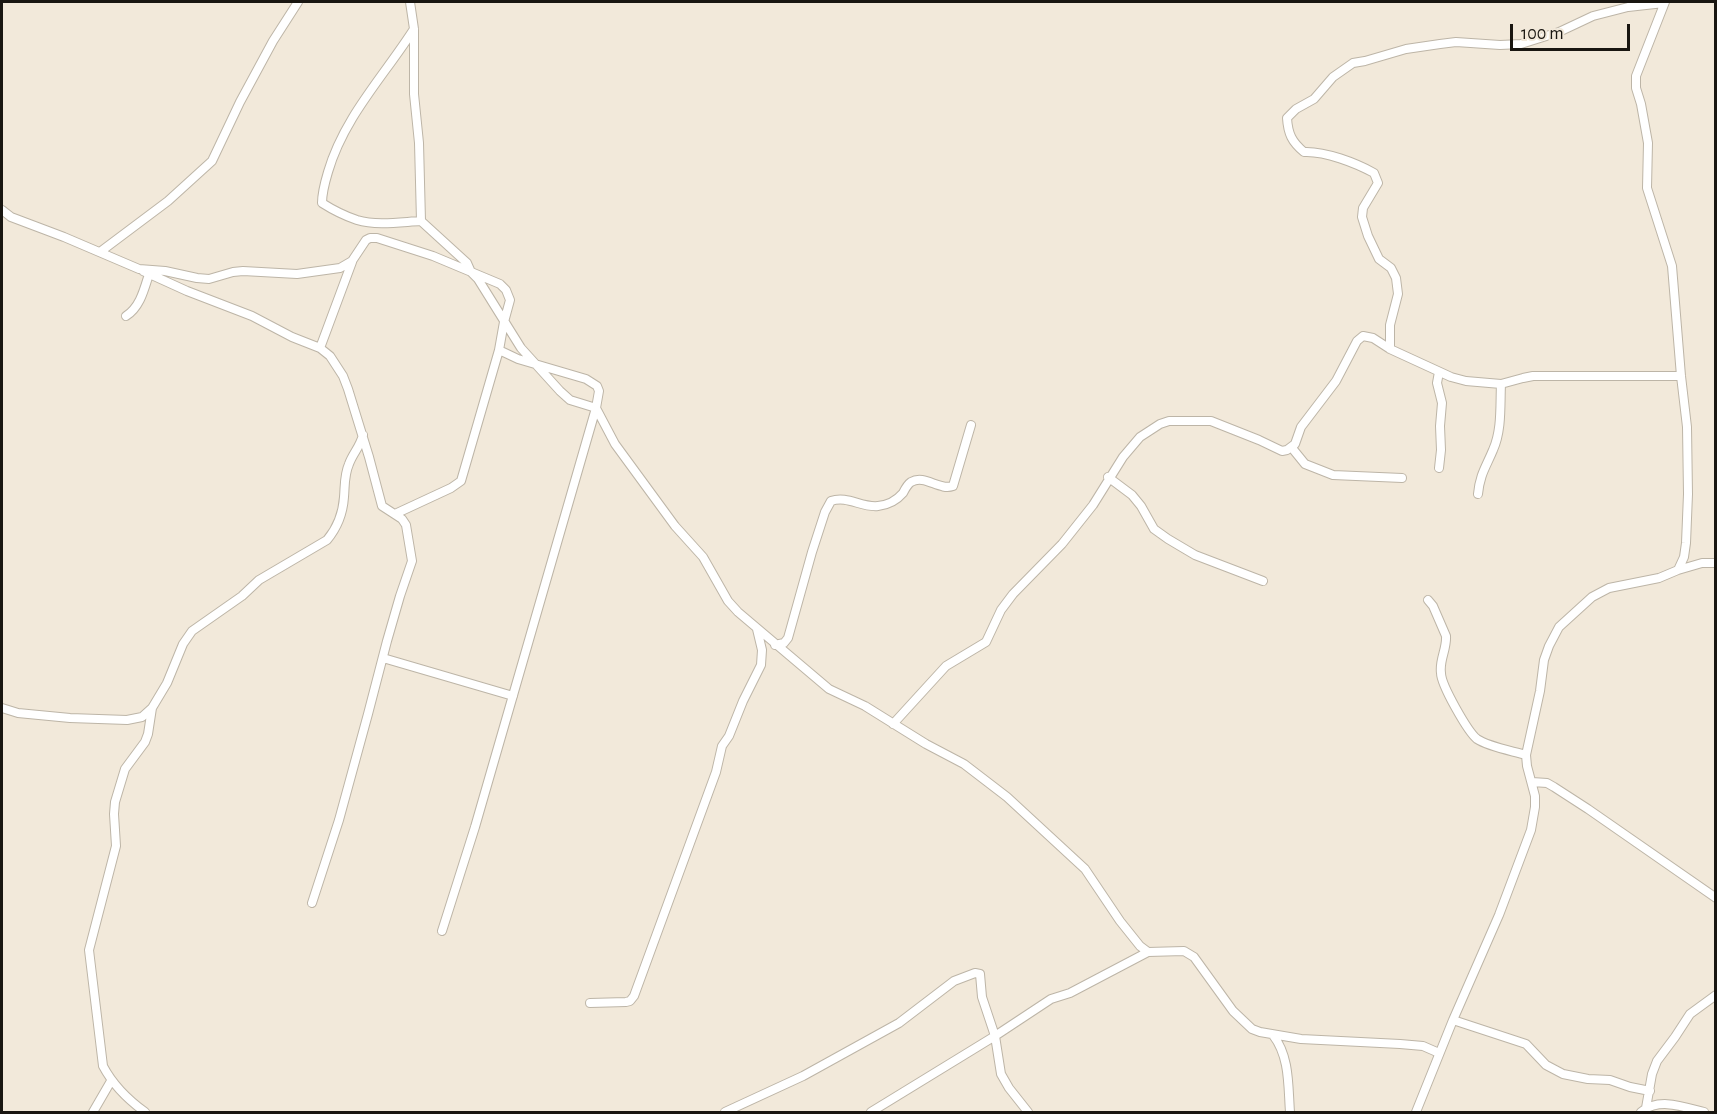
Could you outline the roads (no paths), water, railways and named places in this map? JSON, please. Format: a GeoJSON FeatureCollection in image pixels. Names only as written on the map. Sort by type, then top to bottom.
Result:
{"type":"FeatureCollection","features":[{"type":"Feature","properties":{"kind":"street"},"geometry":{"type":"LineString","coordinates":[[100,252],[168,201],[212,161],[240,102],[273,41],[298,2]]}},
{"type":"Feature","properties":{"kind":"street"},"geometry":{"type":"LineString","coordinates":[[410,2],[414,29],[414,94],[419,143],[421,221]]}},
{"type":"Feature","properties":{"kind":"street"},"geometry":{"type":"LineString","coordinates":[[1390,349],[1390,325],[1398,294],[1396,278],[1391,268],[1379,259],[1371,245],[1362,217],[1363,208],[1378,183],[1374,173],[1347,160],[1304,152],[1295,144],[1288,131],[1287,118],[1296,109],[1314,99],[1334,77],[1353,63],[1407,49],[1456,42],[1521,44],[1558,32],[1593,16],[1628,7],[1665,2],[1636,76],[1636,88],[1648,143],[1647,188],[1672,266],[1687,428],[1686,543],[1684,558],[1678,570]]}},
{"type":"Feature","properties":{"kind":"street"},"geometry":{"type":"LineString","coordinates":[[414,29],[370,89],[344,132],[332,158],[322,193],[322,203],[358,220],[378,223],[421,221],[468,263],[471,272],[478,279],[521,348],[535,364],[570,400],[596,408],[615,444],[675,526],[703,557],[728,602],[829,689],[865,706],[964,765],[1022,810],[1085,869],[1131,936],[1148,952]]}},
{"type":"Feature","properties":{"kind":"street"},"geometry":{"type":"LineString","coordinates":[[2,210],[10,217],[64,237],[187,291],[252,316],[292,337],[320,348],[330,356],[343,376],[363,435],[380,501],[385,509],[402,519],[406,525],[412,561],[399,596],[339,820],[312,903]]}},
{"type":"Feature","properties":{"kind":"street"},"geometry":{"type":"LineString","coordinates":[[320,348],[352,261],[366,240],[370,238],[377,237],[433,256],[500,284],[506,290],[510,300],[500,350],[461,481],[395,514]]}},
{"type":"Feature","properties":{"kind":"street"},"geometry":{"type":"LineString","coordinates":[[139,269],[209,279],[243,271],[297,274],[322,272],[340,268],[352,261]]}},
{"type":"Feature","properties":{"kind":"street"},"geometry":{"type":"LineString","coordinates":[[126,316],[133,311],[142,294],[148,274]]}},
{"type":"Feature","properties":{"kind":"street"},"geometry":{"type":"LineString","coordinates":[[1292,448],[1301,427],[1336,381],[1356,341],[1363,336],[1369,336],[1390,349],[1439,372],[1466,381],[1501,384],[1533,376],[1681,376]]}},
{"type":"Feature","properties":{"kind":"street"},"geometry":{"type":"LineString","coordinates":[[442,931],[475,827],[599,391],[592,382],[518,359],[500,350]]}},
{"type":"Feature","properties":{"kind":"street"},"geometry":{"type":"LineString","coordinates":[[1439,372],[1437,383],[1442,403],[1439,468]]}},
{"type":"Feature","properties":{"kind":"street"},"geometry":{"type":"LineString","coordinates":[[1478,494],[1479,480],[1493,450],[1500,422],[1501,384]]}},
{"type":"Feature","properties":{"kind":"street"},"geometry":{"type":"LineString","coordinates":[[893,724],[946,666],[986,642],[1013,594],[1062,544],[1092,505],[1122,457],[1140,437],[1169,421],[1211,421],[1282,451],[1292,448]]}},
{"type":"Feature","properties":{"kind":"street"},"geometry":{"type":"LineString","coordinates":[[776,645],[784,643],[788,638],[812,552],[831,501],[843,499],[874,507],[896,500],[913,481],[930,482],[944,488],[953,486],[971,424]]}},
{"type":"Feature","properties":{"kind":"street"},"geometry":{"type":"LineString","coordinates":[[2,708],[18,713],[70,718],[127,720],[142,717],[152,708],[167,683],[183,644],[192,631],[242,596],[259,580],[327,540],[332,534],[343,505],[349,462],[358,450],[363,435]]}},
{"type":"Feature","properties":{"kind":"street"},"geometry":{"type":"LineString","coordinates":[[1292,448],[1305,464],[1333,475],[1402,478]]}},
{"type":"Feature","properties":{"kind":"street"},"geometry":{"type":"LineString","coordinates":[[1108,477],[1132,495],[1154,529],[1168,539],[1195,555],[1263,581]]}},
{"type":"Feature","properties":{"kind":"street"},"geometry":{"type":"LineString","coordinates":[[1416,1113],[1439,1053],[1499,915],[1531,830],[1535,796],[1526,755],[1540,691],[1544,660],[1559,627],[1592,597],[1609,588],[1659,578],[1702,564],[1716,563]]}},
{"type":"Feature","properties":{"kind":"street"},"geometry":{"type":"LineString","coordinates":[[1428,600],[1433,606],[1447,640],[1442,654],[1441,677],[1470,730],[1477,738],[1487,743],[1526,755]]}},
{"type":"Feature","properties":{"kind":"street"},"geometry":{"type":"LineString","coordinates":[[590,1003],[626,1002],[634,996],[716,772],[722,746],[729,736],[760,665],[762,657],[757,629]]}},
{"type":"Feature","properties":{"kind":"street"},"geometry":{"type":"LineString","coordinates":[[383,658],[513,696]]}},
{"type":"Feature","properties":{"kind":"street"},"geometry":{"type":"LineString","coordinates":[[144,1113],[111,1081],[103,1066],[89,950],[116,846],[114,814],[122,775],[145,742],[152,708]]}},
{"type":"Feature","properties":{"kind":"street"},"geometry":{"type":"LineString","coordinates":[[1532,782],[1547,783],[1563,792],[1716,898]]}},
{"type":"Feature","properties":{"kind":"street"},"geometry":{"type":"LineString","coordinates":[[871,1113],[1051,999],[1070,993],[1148,952],[1178,951],[1189,954],[1198,962],[1224,999],[1252,1029],[1301,1039],[1423,1046],[1439,1053]]}},
{"type":"Feature","properties":{"kind":"street"},"geometry":{"type":"LineString","coordinates":[[725,1113],[803,1076],[899,1023],[954,981],[975,973],[980,974],[982,997],[995,1036],[1002,1074],[1009,1088],[1028,1113]]}},
{"type":"Feature","properties":{"kind":"street"},"geometry":{"type":"LineString","coordinates":[[1644,1110],[1657,1061],[1690,1014],[1716,995]]}},
{"type":"Feature","properties":{"kind":"street"},"geometry":{"type":"LineString","coordinates":[[1453,1020],[1526,1044],[1546,1065],[1563,1074],[1610,1080],[1630,1087],[1650,1090]]}},
{"type":"Feature","properties":{"kind":"street"},"geometry":{"type":"LineString","coordinates":[[1273,1035],[1281,1047],[1286,1062],[1290,1113]]}},
{"type":"Feature","properties":{"kind":"street"},"geometry":{"type":"LineString","coordinates":[[93,1113],[111,1081]]}},
{"type":"Feature","properties":{"kind":"street"},"geometry":{"type":"LineString","coordinates":[[1644,1110],[1658,1104],[1672,1104],[1704,1113]]}}]}
